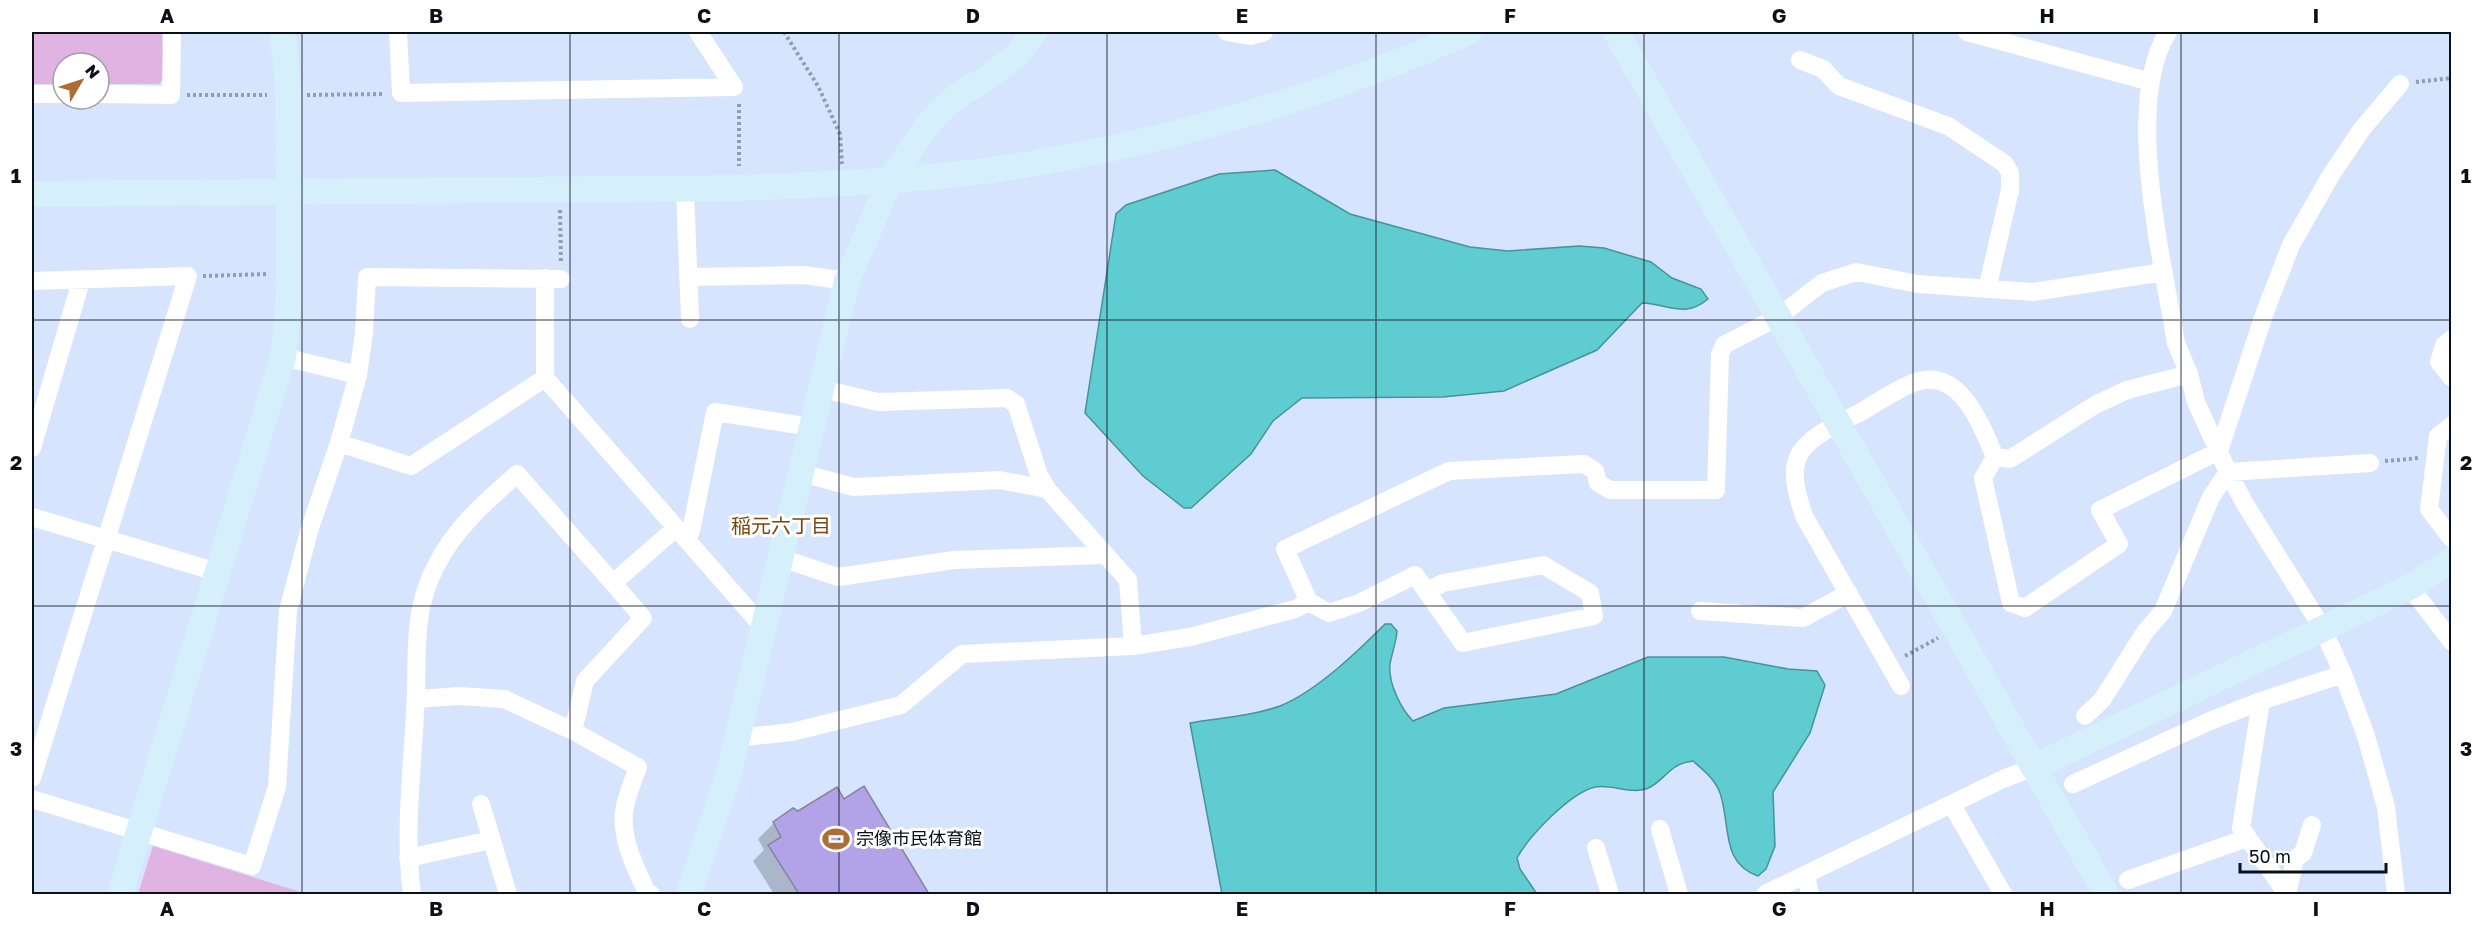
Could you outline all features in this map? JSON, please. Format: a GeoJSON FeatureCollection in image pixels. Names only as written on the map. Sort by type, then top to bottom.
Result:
{"type":"FeatureCollection","features":[{"type":"Feature","properties":{"kind":"street"},"geometry":{"type":"LineString","coordinates":[[111,94],[171,94],[172,32]]}},
{"type":"Feature","properties":{"kind":"street"},"geometry":{"type":"LineString","coordinates":[[120,894],[283,357],[288,321],[289,192],[288,95],[282,32]]}},
{"type":"Feature","properties":{"kind":"street"},"geometry":{"type":"LineString","coordinates":[[399,32],[400,93],[734,87]]}},
{"type":"Feature","properties":{"kind":"street"},"geometry":{"type":"LineString","coordinates":[[698,32],[734,87]]}},
{"type":"Feature","properties":{"kind":"street"},"geometry":{"type":"LineString","coordinates":[[689,894],[729,772],[847,281],[890,180],[941,110],[1017,55],[1034,32]]}},
{"type":"Feature","properties":{"kind":"street"},"geometry":{"type":"LineString","coordinates":[[1227,32],[1250,36],[1264,32]]}},
{"type":"Feature","properties":{"kind":"street"},"geometry":{"type":"LineString","coordinates":[[32,194],[739,188],[843,184],[982,171],[1058,159],[1152,138],[1298,96],[1422,53],[1469,32]]}},
{"type":"Feature","properties":{"kind":"street"},"geometry":{"type":"LineString","coordinates":[[1616,32],[2106,894]]}},
{"type":"Feature","properties":{"kind":"street"},"geometry":{"type":"LineString","coordinates":[[1967,32],[2151,82]]}},
{"type":"Feature","properties":{"kind":"street"},"geometry":{"type":"LineString","coordinates":[[2168,32],[2160,45],[2151,82],[2146,136],[2176,343],[2189,374],[2196,402],[2228,472],[2245,504],[2323,629],[2343,674],[2366,736],[2386,807],[2396,894]]}},
{"type":"Feature","properties":{"kind":"street"},"geometry":{"type":"LineString","coordinates":[[1800,60],[1823,69],[1839,86],[1948,126],[2005,164],[2010,173],[2010,190],[1987,289]]}},
{"type":"Feature","properties":{"kind":"street"},"geometry":{"type":"LineString","coordinates":[[1995,457],[1983,478],[2011,603],[2025,608],[2120,544],[2100,510],[2219,451],[2265,312],[2291,245],[2337,166],[2362,129],[2400,84]]}},
{"type":"Feature","properties":{"kind":"street"},"geometry":{"type":"LineString","coordinates":[[32,94],[51,94]]}},
{"type":"Feature","properties":{"kind":"street"},"geometry":{"type":"LineString","coordinates":[[685,189],[690,318]]}},
{"type":"Feature","properties":{"kind":"street"},"geometry":{"type":"LineString","coordinates":[[1427,591],[1443,583],[1543,565],[1590,593],[1594,616],[1463,643],[1415,575],[1359,603],[1329,613],[1309,602],[1285,549],[1449,471],[1584,464],[1595,471],[1598,483],[1610,490],[1716,490],[1720,354],[1724,345],[1778,317],[1822,283],[1856,272],[1918,284],[2033,292],[2164,272]]}},
{"type":"Feature","properties":{"kind":"street"},"geometry":{"type":"LineString","coordinates":[[688,277],[804,275],[847,281]]}},
{"type":"Feature","properties":{"kind":"street"},"geometry":{"type":"LineString","coordinates":[[32,280],[81,281],[188,276],[32,778]]}},
{"type":"Feature","properties":{"kind":"street"},"geometry":{"type":"LineString","coordinates":[[32,799],[252,866],[277,787],[288,610],[310,528],[339,442],[358,375],[364,333],[367,277],[553,279],[545,378],[763,627]]}},
{"type":"Feature","properties":{"kind":"street"},"geometry":{"type":"LineString","coordinates":[[32,448],[81,281]]}},
{"type":"Feature","properties":{"kind":"street"},"geometry":{"type":"LineString","coordinates":[[2451,339],[2444,345],[2439,362],[2451,378]]}},
{"type":"Feature","properties":{"kind":"street"},"geometry":{"type":"LineString","coordinates":[[283,357],[358,375]]}},
{"type":"Feature","properties":{"kind":"street"},"geometry":{"type":"LineString","coordinates":[[1995,457],[2010,459],[2095,405],[2127,390],[2189,374]]}},
{"type":"Feature","properties":{"kind":"street"},"geometry":{"type":"LineString","coordinates":[[339,442],[411,466],[545,378]]}},
{"type":"Feature","properties":{"kind":"street"},"geometry":{"type":"LineString","coordinates":[[1901,686],[1804,516],[1796,493],[1795,470],[1800,454],[1810,443],[1839,424],[1913,383],[1929,379],[1947,383],[1963,394],[1995,457]]}},
{"type":"Feature","properties":{"kind":"street"},"geometry":{"type":"LineString","coordinates":[[822,389],[878,402],[1007,398],[1016,404],[1039,475],[1047,489],[1128,580],[1133,646]]}},
{"type":"Feature","properties":{"kind":"street"},"geometry":{"type":"LineString","coordinates":[[613,583],[680,533],[692,531],[715,412],[811,427]]}},
{"type":"Feature","properties":{"kind":"street"},"geometry":{"type":"LineString","coordinates":[[2451,425],[2438,436],[2429,509],[2451,539]]}},
{"type":"Feature","properties":{"kind":"street"},"geometry":{"type":"LineString","coordinates":[[2228,472],[2370,463]]}},
{"type":"Feature","properties":{"kind":"street"},"geometry":{"type":"LineString","coordinates":[[2085,716],[2102,700],[2145,633],[2163,611],[2211,497],[2228,472]]}},
{"type":"Feature","properties":{"kind":"street"},"geometry":{"type":"LineString","coordinates":[[801,473],[854,487],[999,480],[1047,489]]}},
{"type":"Feature","properties":{"kind":"street"},"geometry":{"type":"LineString","coordinates":[[412,894],[408,858],[416,699],[416,640],[420,604],[436,565],[464,524],[517,474],[642,618],[585,681],[573,731]]}},
{"type":"Feature","properties":{"kind":"street"},"geometry":{"type":"LineString","coordinates":[[32,517],[217,573]]}},
{"type":"Feature","properties":{"kind":"street"},"geometry":{"type":"LineString","coordinates":[[781,558],[838,577],[954,560],[1104,555]]}},
{"type":"Feature","properties":{"kind":"street"},"geometry":{"type":"LineString","coordinates":[[1765,894],[2410,587],[2451,560]]}},
{"type":"Feature","properties":{"kind":"street"},"geometry":{"type":"LineString","coordinates":[[2410,587],[2451,642]]}},
{"type":"Feature","properties":{"kind":"street"},"geometry":{"type":"LineString","coordinates":[[1700,611],[1803,618],[1849,593]]}},
{"type":"Feature","properties":{"kind":"street"},"geometry":{"type":"LineString","coordinates":[[737,738],[792,732],[901,705],[962,654],[1133,646],[1190,637],[1295,609],[1309,602]]}},
{"type":"Feature","properties":{"kind":"street"},"geometry":{"type":"LineString","coordinates":[[2073,784],[2210,721],[2261,701],[2343,674]]}},
{"type":"Feature","properties":{"kind":"street"},"geometry":{"type":"LineString","coordinates":[[416,699],[459,696],[504,699],[573,731],[638,767],[624,811],[625,831],[628,849],[647,893],[651,894]]}},
{"type":"Feature","properties":{"kind":"street"},"geometry":{"type":"LineString","coordinates":[[2261,701],[2241,828],[2281,882],[2287,894]]}},
{"type":"Feature","properties":{"kind":"street"},"geometry":{"type":"LineString","coordinates":[[481,804],[508,894]]}},
{"type":"Feature","properties":{"kind":"street"},"geometry":{"type":"LineString","coordinates":[[1952,805],[2003,894]]}},
{"type":"Feature","properties":{"kind":"street"},"geometry":{"type":"LineString","coordinates":[[2287,894],[2295,859],[2303,853],[2312,825]]}},
{"type":"Feature","properties":{"kind":"street"},"geometry":{"type":"LineString","coordinates":[[1660,829],[1679,894]]}},
{"type":"Feature","properties":{"kind":"street"},"geometry":{"type":"LineString","coordinates":[[2128,880],[2247,838]]}},
{"type":"Feature","properties":{"kind":"street"},"geometry":{"type":"LineString","coordinates":[[408,858],[491,840]]}},
{"type":"Feature","properties":{"kind":"street"},"geometry":{"type":"LineString","coordinates":[[1596,848],[1610,894]]}},
{"type":"Feature","properties":{"kind":"street"},"geometry":{"type":"LineString","coordinates":[[1806,875],[1810,894]]}},
{"type":"Feature","properties":{"kind":"path"},"geometry":{"type":"LineString","coordinates":[[784,32],[818,86],[840,134],[843,184]]}},
{"type":"Feature","properties":{"kind":"path"},"geometry":{"type":"LineString","coordinates":[[2400,84],[2451,78]]}},
{"type":"Feature","properties":{"kind":"path"},"geometry":{"type":"LineString","coordinates":[[734,87],[739,94],[739,188]]}},
{"type":"Feature","properties":{"kind":"path"},"geometry":{"type":"LineString","coordinates":[[171,94],[400,93]]}},
{"type":"Feature","properties":{"kind":"path"},"geometry":{"type":"LineString","coordinates":[[553,279],[559,188]]}},
{"type":"Feature","properties":{"kind":"path"},"geometry":{"type":"LineString","coordinates":[[188,276],[289,274]]}},
{"type":"Feature","properties":{"kind":"path"},"geometry":{"type":"LineString","coordinates":[[2370,463],[2435,457]]}},
{"type":"Feature","properties":{"kind":"path"},"geometry":{"type":"LineString","coordinates":[[1889,666],[1954,628]]}},
{"type":"Feature","properties":{"kind":"shaded area"},"geometry":{"type":"Polygon","coordinates":[[[32,32],[162,32],[164,78],[159,84],[111,84],[111,51],[51,51],[51,84],[32,84],[32,32]]]}},
{"type":"Feature","properties":{"kind":"shaded area"},"geometry":{"type":"Polygon","coordinates":[[[1275,170],[1350,214],[1470,247],[1508,251],[1579,246],[1604,248],[1651,262],[1672,278],[1701,289],[1708,299],[1699,305],[1684,309],[1642,303],[1597,350],[1504,391],[1443,397],[1302,398],[1273,421],[1251,454],[1191,508],[1184,508],[1143,476],[1085,413],[1116,214],[1126,205],[1219,174],[1275,170]]]}},
{"type":"Feature","properties":{"kind":"shaded area"},"geometry":{"type":"Polygon","coordinates":[[[1385,624],[1391,624],[1397,631],[1390,664],[1393,687],[1399,702],[1413,721],[1444,708],[1556,694],[1648,657],[1724,657],[1788,669],[1817,671],[1825,685],[1810,733],[1773,792],[1775,846],[1766,869],[1758,876],[1746,870],[1738,862],[1729,841],[1718,788],[1693,761],[1677,766],[1646,789],[1595,787],[1562,806],[1540,827],[1517,858],[1520,869],[1537,894],[1222,894],[1190,723],[1258,712],[1280,706],[1294,699],[1336,670],[1385,624]]]}},
{"type":"Feature","properties":{"kind":"shaded area"},"geometry":{"type":"Polygon","coordinates":[[[153,846],[307,894],[138,894],[153,846]]]}},
{"type":"Feature","properties":{"kind":"building","name":"宗像市民体育館"},"geometry":{"type":"Polygon","coordinates":[[[864,786],[929,894],[799,894],[768,845],[781,837],[773,822],[793,808],[798,811],[837,787],[844,799],[864,786]]]}},
{"type":"Feature","properties":{"kind":"place","name":"宗像市民体育館"},"geometry":{"type":"Point","coordinates":[836,839]}},
{"type":"Feature","properties":{"kind":"district","name":"稲元六丁目"},"geometry":{"type":"Point","coordinates":[781,526]}}]}
